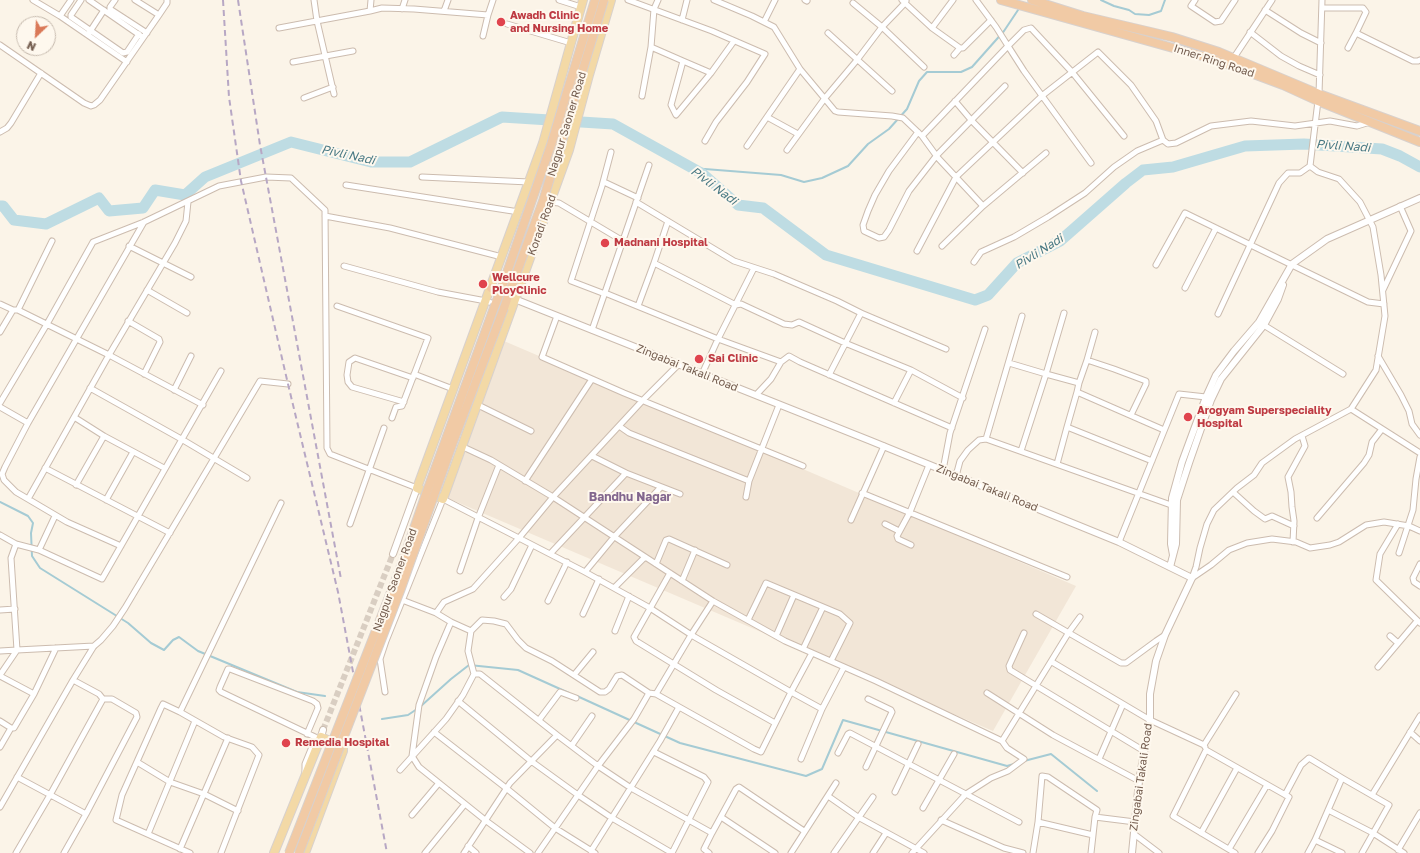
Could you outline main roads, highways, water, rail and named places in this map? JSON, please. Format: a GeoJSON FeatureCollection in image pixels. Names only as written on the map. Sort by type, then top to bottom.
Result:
{"type":"FeatureCollection","features":[{"type":"Feature","properties":{"kind":"highway","name":"Nagpur Saoner Road"},"geometry":{"type":"LineString","coordinates":[[289,853],[400,569],[426,491],[500,291],[551,145],[594,0]]}},
{"type":"Feature","properties":{"kind":"highway","name":"Nagpur Saoner Road"},"geometry":{"type":"LineString","coordinates":[[511,296],[543,201],[604,0]]}},
{"type":"Feature","properties":{"kind":"highway","name":"Inner Ring Road"},"geometry":{"type":"LineString","coordinates":[[1001,0],[1182,50],[1232,62]]}},
{"type":"Feature","properties":{"kind":"highway","name":"Inner Ring Road"},"geometry":{"type":"LineString","coordinates":[[1032,0],[1083,16],[1172,37],[1420,142]]}},
{"type":"Feature","properties":{"kind":"highway","name":"Inner Ring Road"},"geometry":{"type":"LineString","coordinates":[[1319,98],[1420,131]]}},
{"type":"Feature","properties":{"kind":"highway"},"geometry":{"type":"LineString","coordinates":[[491,288],[500,291]]}},
{"type":"Feature","properties":{"kind":"highway","name":"Koradi Road"},"geometry":{"type":"LineString","coordinates":[[504,308],[511,296]]}},
{"type":"Feature","properties":{"kind":"highway","name":"Nagpur Saoner Road"},"geometry":{"type":"LineString","coordinates":[[298,853],[400,592],[453,442],[504,308]]}},
{"type":"Feature","properties":{"kind":"main road","name":"Koradi Road"},"geometry":{"type":"LineString","coordinates":[[491,288],[417,488],[443,499],[461,446],[478,405],[511,296],[570,150],[589,75],[611,0]]}},
{"type":"Feature","properties":{"kind":"main road"},"geometry":{"type":"LineString","coordinates":[[491,288],[543,143],[582,4]]}},
{"type":"Feature","properties":{"kind":"main road"},"geometry":{"type":"LineString","coordinates":[[563,70],[589,75]]}},
{"type":"Feature","properties":{"kind":"main road"},"geometry":{"type":"LineString","coordinates":[[274,853],[322,734],[342,747],[343,751],[305,853]]}},
{"type":"Feature","properties":{"kind":"waterway"},"geometry":{"type":"LineString","coordinates":[[1101,0],[1114,6],[1129,10],[1135,14],[1149,15],[1161,11],[1165,0]]}},
{"type":"Feature","properties":{"kind":"waterway"},"geometry":{"type":"LineString","coordinates":[[692,168],[781,175],[804,182],[822,178],[848,166],[868,144],[889,129],[907,109],[919,81],[927,72],[961,72],[972,67],[1004,31],[1020,7]]}},
{"type":"Feature","properties":{"kind":"waterway","name":"Pivli Nadi"},"geometry":{"type":"LineString","coordinates":[[0,206],[3,206],[14,220],[46,224],[99,198],[109,211],[143,208],[155,190],[185,195],[205,177],[291,142],[371,162],[410,162],[502,117],[613,124],[703,174],[738,205],[763,208],[826,255],[975,300],[988,295],[1017,263],[1060,241],[1143,170],[1173,167],[1245,146],[1304,144],[1382,149],[1400,156],[1420,167]]}},
{"type":"Feature","properties":{"kind":"waterway"},"geometry":{"type":"LineString","coordinates":[[0,502],[28,516],[33,523],[31,533],[32,556],[40,568],[128,623],[151,643],[164,650],[173,640],[179,637],[198,651],[297,692],[325,696]]}},
{"type":"Feature","properties":{"kind":"waterway"},"geometry":{"type":"LineString","coordinates":[[421,706],[469,665],[518,670],[569,693]]}},
{"type":"Feature","properties":{"kind":"waterway"},"geometry":{"type":"LineString","coordinates":[[577,696],[680,743],[806,776],[822,769],[843,720],[1007,766],[1014,764]]}},
{"type":"Feature","properties":{"kind":"waterway"},"geometry":{"type":"LineString","coordinates":[[382,719],[408,715],[417,709]]}},
{"type":"Feature","properties":{"kind":"waterway"},"geometry":{"type":"LineString","coordinates":[[1024,761],[1051,754],[1097,791]]}},
{"type":"Feature","properties":{"kind":"tunnel"},"geometry":{"type":"LineString","coordinates":[[323,730],[393,554]]}},
{"type":"Feature","properties":{"kind":"railway"},"geometry":{"type":"LineString","coordinates":[[223,0],[229,97],[241,181],[338,592],[387,853]]}},
{"type":"Feature","properties":{"kind":"railway"},"geometry":{"type":"LineString","coordinates":[[238,0],[260,145],[341,579]]}},
{"type":"Feature","properties":{"kind":"place","name":"Awadh Clinic and Nursing Home"},"geometry":{"type":"Point","coordinates":[501,22]}},
{"type":"Feature","properties":{"kind":"place","name":"Madnani Hospital"},"geometry":{"type":"Point","coordinates":[605,243]}},
{"type":"Feature","properties":{"kind":"place","name":"Wellcure PloyClinic"},"geometry":{"type":"Point","coordinates":[483,284]}},
{"type":"Feature","properties":{"kind":"place","name":"Sai Clinic"},"geometry":{"type":"Point","coordinates":[699,359]}},
{"type":"Feature","properties":{"kind":"place","name":"Arogyam Superspeciality Hospital"},"geometry":{"type":"Point","coordinates":[1188,417]}},
{"type":"Feature","properties":{"kind":"place","name":"Remedia Hospital"},"geometry":{"type":"Point","coordinates":[286,743]}},
{"type":"Feature","properties":{"kind":"district","name":"Bandhu Nagar"},"geometry":{"type":"Point","coordinates":[630,497]}}]}
